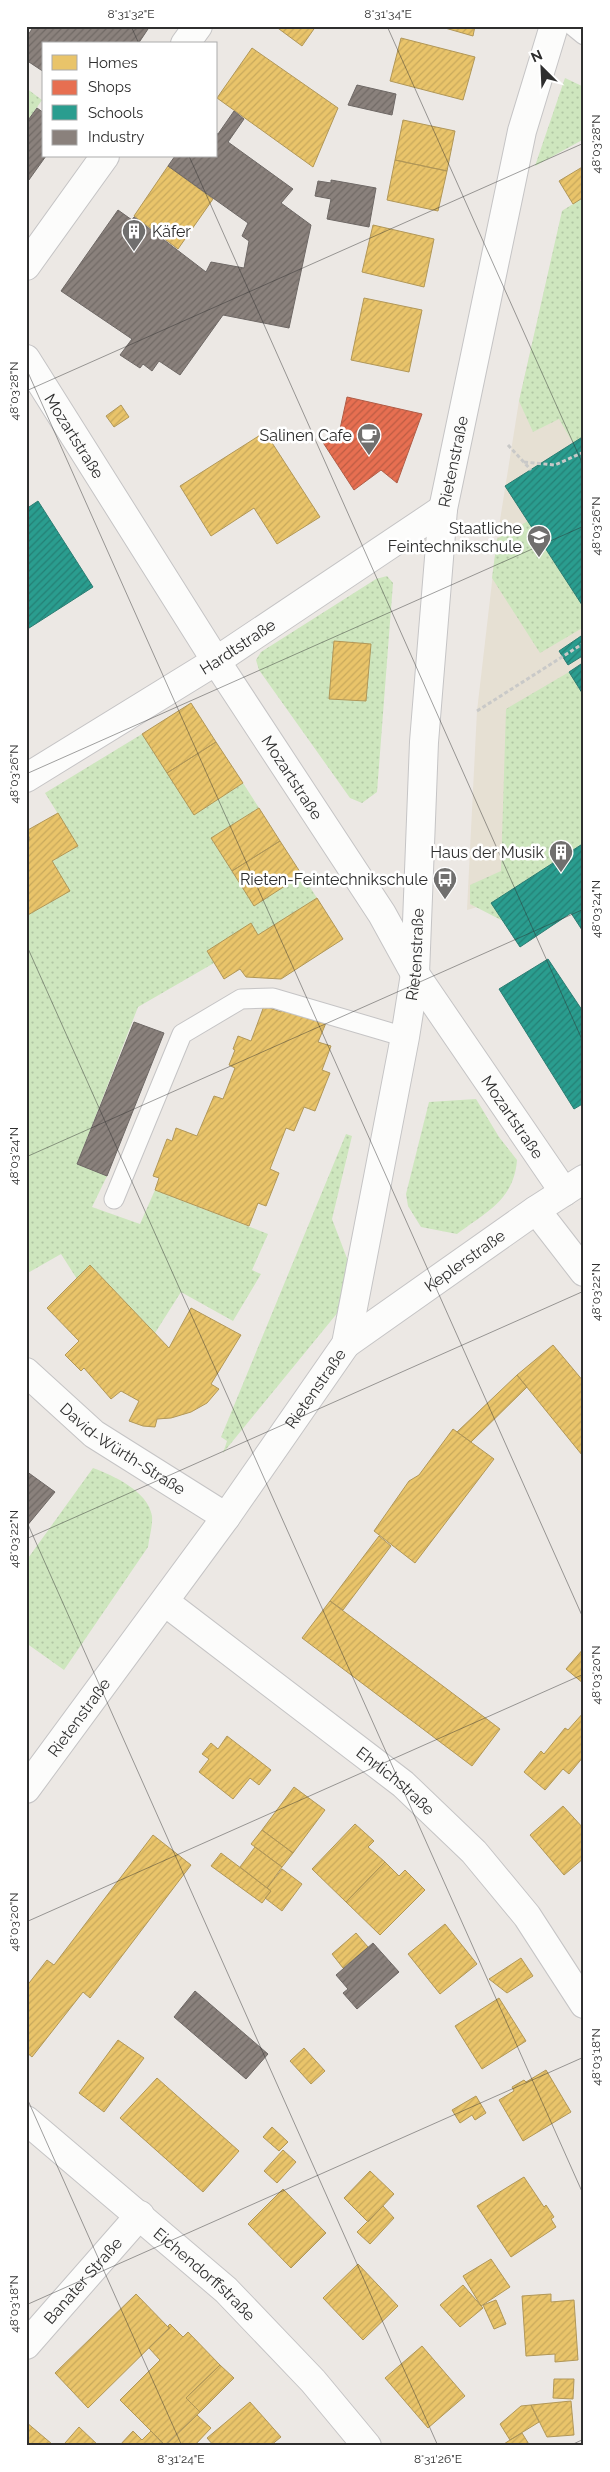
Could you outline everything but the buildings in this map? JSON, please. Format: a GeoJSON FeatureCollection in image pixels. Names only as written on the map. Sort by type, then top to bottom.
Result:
{"type":"FeatureCollection","features":[{"type":"Feature","properties":{"kind":"street"},"geometry":{"type":"LineString","coordinates":[[186,42],[198,26]]}},
{"type":"Feature","properties":{"kind":"street","name":"Rietenstraße"},"geometry":{"type":"LineString","coordinates":[[26,1789],[166,1602],[346,1344],[405,1037],[415,974],[424,742],[444,509],[522,131],[554,26]]}},
{"type":"Feature","properties":{"kind":"street"},"geometry":{"type":"LineString","coordinates":[[26,266],[104,158]]}},
{"type":"Feature","properties":{"kind":"street","name":"Mozartstraße"},"geometry":{"type":"LineString","coordinates":[[26,359],[216,661],[382,914],[415,974],[574,1186]]}},
{"type":"Feature","properties":{"kind":"street","name":"Hardtstraße"},"geometry":{"type":"LineString","coordinates":[[26,778],[216,661],[444,509]]}},
{"type":"Feature","properties":{"kind":"street","name":"Keplerstraße"},"geometry":{"type":"LineString","coordinates":[[346,1344],[536,1210],[574,1186]]}},
{"type":"Feature","properties":{"kind":"street"},"geometry":{"type":"LineString","coordinates":[[536,1210],[584,1272]]}},
{"type":"Feature","properties":{"kind":"street","name":"David-Würth-Straße"},"geometry":{"type":"LineString","coordinates":[[26,1372],[94,1434],[226,1517]]}},
{"type":"Feature","properties":{"kind":"street","name":"Ehrlichstraße"},"geometry":{"type":"LineString","coordinates":[[166,1602],[403,1784],[474,1852],[527,1916],[584,2004]]}},
{"type":"Feature","properties":{"kind":"street","name":"Eichendorffstraße"},"geometry":{"type":"LineString","coordinates":[[26,2120],[226,2290],[314,2381],[367,2446]]}},
{"type":"Feature","properties":{"kind":"street","name":"Banater Straße"},"geometry":{"type":"LineString","coordinates":[[26,2345],[140,2215]]}},
{"type":"Feature","properties":{"kind":"lane"},"geometry":{"type":"LineString","coordinates":[[573,26],[584,35]]}},
{"type":"Feature","properties":{"kind":"lane"},"geometry":{"type":"LineString","coordinates":[[114,1200],[182,1034],[241,999],[273,998],[405,1037]]}},
{"type":"Feature","properties":{"kind":"path"},"geometry":{"type":"LineString","coordinates":[[508,444],[531,470]]}},
{"type":"Feature","properties":{"kind":"path"},"geometry":{"type":"LineString","coordinates":[[524,462],[555,465],[584,452]]}},
{"type":"Feature","properties":{"kind":"path"},"geometry":{"type":"LineString","coordinates":[[477,712],[584,643]]}},
{"type":"Feature","properties":{"kind":"shaded area","name":"Staatliche Feintechnikschule"},"geometry":{"type":"Polygon","coordinates":[[[584,198],[584,843],[491,903],[467,910],[477,711],[497,539],[519,401],[563,210],[584,198]]]}},
{"type":"Feature","properties":{"kind":"green space"},"geometry":{"type":"Polygon","coordinates":[[[565,78],[584,87],[584,139],[535,166],[565,78]]]}},
{"type":"Feature","properties":{"kind":"green space"},"geometry":{"type":"Polygon","coordinates":[[[26,88],[42,100],[26,123],[26,88]]]}},
{"type":"Feature","properties":{"kind":"green space"},"geometry":{"type":"Polygon","coordinates":[[[584,197],[584,277],[580,280],[584,286],[584,436],[573,443],[559,419],[533,432],[519,401],[562,211],[584,197]]]}},
{"type":"Feature","properties":{"kind":"green space"},"geometry":{"type":"Polygon","coordinates":[[[528,521],[584,608],[584,627],[540,653],[492,578],[497,539],[528,521]]]}},
{"type":"Feature","properties":{"kind":"green space"},"geometry":{"type":"Polygon","coordinates":[[[387,576],[393,583],[377,792],[362,803],[350,798],[259,670],[256,660],[261,652],[376,579],[387,576]]]}},
{"type":"Feature","properties":{"kind":"green space"},"geometry":{"type":"Polygon","coordinates":[[[569,672],[584,696],[584,843],[503,921],[470,904],[470,885],[501,871],[506,709],[569,672]]]}},
{"type":"Feature","properties":{"kind":"green space"},"geometry":{"type":"Polygon","coordinates":[[[142,734],[194,814],[243,783],[259,808],[211,838],[254,905],[302,875],[317,898],[258,935],[251,924],[207,951],[214,963],[138,1007],[77,1164],[107,1176],[92,1207],[140,1224],[155,1190],[268,1234],[252,1270],[261,1274],[233,1321],[181,1292],[155,1333],[90,1265],[77,1279],[61,1254],[26,1274],[26,916],[69,891],[52,861],[78,846],[45,793],[142,734]]]}},
{"type":"Feature","properties":{"kind":"green space"},"geometry":{"type":"Polygon","coordinates":[[[476,1099],[499,1137],[517,1160],[515,1174],[497,1204],[457,1234],[421,1227],[408,1206],[406,1194],[429,1102],[476,1099]]]}},
{"type":"Feature","properties":{"kind":"green space"},"geometry":{"type":"Polygon","coordinates":[[[346,1134],[352,1136],[332,1219],[348,1261],[339,1311],[223,1453],[227,1441],[221,1437],[346,1134]]]}},
{"type":"Feature","properties":{"kind":"green space"},"geometry":{"type":"Polygon","coordinates":[[[93,1468],[120,1480],[144,1499],[152,1516],[151,1527],[148,1547],[64,1670],[26,1643],[26,1561],[93,1468]]]}},
{"type":"Feature","properties":{"kind":"place","name":"Käfer"},"geometry":{"type":"Point","coordinates":[134,252]}},
{"type":"Feature","properties":{"kind":"place","name":"Salinen Cafe"},"geometry":{"type":"Point","coordinates":[369,456]}},
{"type":"Feature","properties":{"kind":"place","name":"Staatliche Feintechnikschule"},"geometry":{"type":"Point","coordinates":[539,558]}},
{"type":"Feature","properties":{"kind":"place","name":"Haus der Musik"},"geometry":{"type":"Point","coordinates":[561,873]}},
{"type":"Feature","properties":{"kind":"place","name":"Rieten-Feintechnikschule"},"geometry":{"type":"Point","coordinates":[445,900]}}]}
